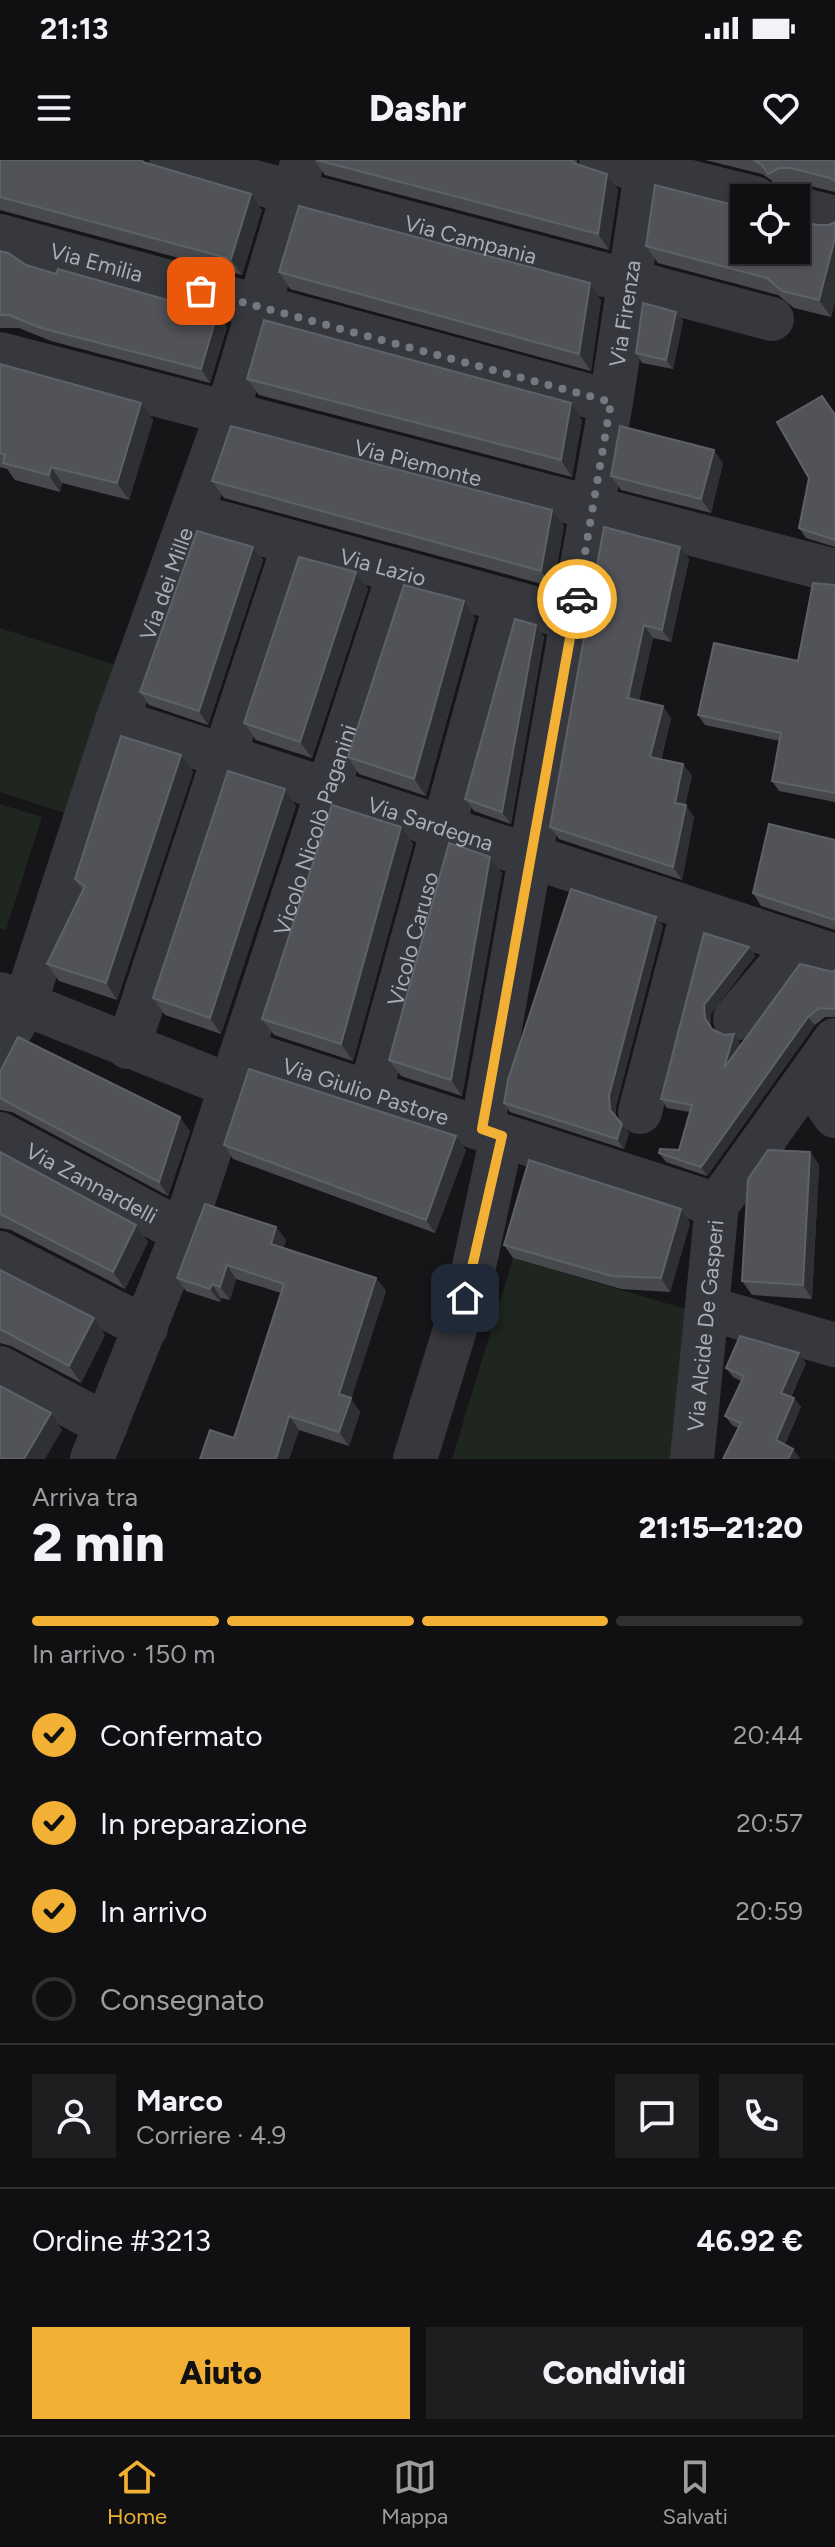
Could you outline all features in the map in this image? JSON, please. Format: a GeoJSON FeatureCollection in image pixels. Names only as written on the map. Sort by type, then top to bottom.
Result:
{"type":"FeatureCollection","features":[{"type":"Feature","properties":{"kind":"street","name":"Via Campania"},"geometry":{"type":"LineString","coordinates":[[171,160],[297,176],[629,281],[772,319]]}},
{"type":"Feature","properties":{"kind":"street"},"geometry":{"type":"LineString","coordinates":[[601,160],[647,165],[730,190]]}},
{"type":"Feature","properties":{"kind":"street","name":"Via Firenza"},"geometry":{"type":"LineString","coordinates":[[415,1459],[473,1271],[530,857],[611,402],[647,165]]}},
{"type":"Feature","properties":{"kind":"street","name":"Via dei Mille"},"geometry":{"type":"LineString","coordinates":[[0,1048],[12,1001],[227,414],[297,176]]}},
{"type":"Feature","properties":{"kind":"street"},"geometry":{"type":"LineString","coordinates":[[810,212],[835,218]]}},
{"type":"Feature","properties":{"kind":"street","name":"Via Emilia"},"geometry":{"type":"LineString","coordinates":[[0,236],[611,402]]}},
{"type":"Feature","properties":{"kind":"street","name":"Via Piemonte"},"geometry":{"type":"LineString","coordinates":[[0,354],[835,571]]}},
{"type":"Feature","properties":{"kind":"street","name":"Via Lazio"},"geometry":{"type":"LineString","coordinates":[[192,515],[574,619]]}},
{"type":"Feature","properties":{"kind":"street"},"geometry":{"type":"LineString","coordinates":[[128,1047],[294,545]]}},
{"type":"Feature","properties":{"kind":"street","name":"Vicolo Nicolò Paganini"},"geometry":{"type":"LineString","coordinates":[[99,1442],[183,1232],[399,573]]}},
{"type":"Feature","properties":{"kind":"street","name":"Vicolo Caruso"},"geometry":{"type":"LineString","coordinates":[[370,1093],[446,829],[506,601]]}},
{"type":"Feature","properties":{"kind":"street","name":"Via Sardegna"},"geometry":{"type":"LineString","coordinates":[[117,721],[816,950]]}},
{"type":"Feature","properties":{"kind":"street"},"geometry":{"type":"LineString","coordinates":[[640,1112],[693,910]]}},
{"type":"Feature","properties":{"kind":"street"},"geometry":{"type":"LineString","coordinates":[[735,1019],[816,950]]}},
{"type":"Feature","properties":{"kind":"street"},"geometry":{"type":"LineString","coordinates":[[12,1001],[128,1047],[238,1070]]}},
{"type":"Feature","properties":{"kind":"street","name":"Via Alcide De Gasperi"},"geometry":{"type":"LineString","coordinates":[[692,1459],[717,1205],[835,1040]]}},
{"type":"Feature","properties":{"kind":"street","name":"Via Giulio Pastore"},"geometry":{"type":"LineString","coordinates":[[238,1070],[370,1093],[717,1205]]}},
{"type":"Feature","properties":{"kind":"street"},"geometry":{"type":"LineString","coordinates":[[808,1078],[835,1116]]}},
{"type":"Feature","properties":{"kind":"street","name":"Via Zannardelli"},"geometry":{"type":"LineString","coordinates":[[0,1134],[183,1232]]}},
{"type":"Feature","properties":{"kind":"street"},"geometry":{"type":"LineString","coordinates":[[0,1253],[146,1328]]}},
{"type":"Feature","properties":{"kind":"street"},"geometry":{"type":"LineString","coordinates":[[707,1308],[835,1345]]}},
{"type":"Feature","properties":{"kind":"street"},"geometry":{"type":"LineString","coordinates":[[0,1368],[99,1442]]}},
{"type":"Feature","properties":{"kind":"shaded area"},"geometry":{"type":"Polygon","coordinates":[[[0,628],[119,666],[71,815],[0,792],[0,628]]]}},
{"type":"Feature","properties":{"kind":"shaded area"},"geometry":{"type":"Polygon","coordinates":[[[0,804],[42,817],[6,930],[0,928],[0,804]]]}},
{"type":"Feature","properties":{"kind":"shaded area"},"geometry":{"type":"Polygon","coordinates":[[[513,1258],[689,1310],[676,1459],[452,1459],[513,1258]]]}},
{"type":"Feature","properties":{"kind":"building"},"geometry":{"type":"Polygon","coordinates":[[[0,160],[142,160],[251,194],[231,259],[0,197],[0,160]]]}},
{"type":"Feature","properties":{"kind":"building"},"geometry":{"type":"Polygon","coordinates":[[[317,160],[572,160],[573,163],[607,174],[598,234],[317,160]]]}},
{"type":"Feature","properties":{"kind":"building"},"geometry":{"type":"Polygon","coordinates":[[[754,160],[835,160],[835,181],[791,168],[779,168],[768,174],[754,160]]]}},
{"type":"Feature","properties":{"kind":"building"},"geometry":{"type":"Polygon","coordinates":[[[655,185],[730,204],[730,264],[810,264],[810,223],[829,225],[835,222],[835,238],[819,300],[782,291],[767,278],[646,246],[655,185]]]}},
{"type":"Feature","properties":{"kind":"building"},"geometry":{"type":"Polygon","coordinates":[[[299,206],[590,283],[579,354],[279,272],[299,206]]]}},
{"type":"Feature","properties":{"kind":"building"},"geometry":{"type":"Polygon","coordinates":[[[0,251],[26,265],[56,274],[58,269],[217,314],[201,369],[0,315],[0,251]]]}},
{"type":"Feature","properties":{"kind":"building"},"geometry":{"type":"Polygon","coordinates":[[[643,303],[676,312],[666,360],[636,353],[643,303]]]}},
{"type":"Feature","properties":{"kind":"building"},"geometry":{"type":"Polygon","coordinates":[[[264,320],[571,403],[561,460],[247,379],[264,320]]]}},
{"type":"Feature","properties":{"kind":"building"},"geometry":{"type":"Polygon","coordinates":[[[0,364],[141,403],[117,483],[51,467],[49,475],[3,463],[5,455],[0,453],[0,364]]]}},
{"type":"Feature","properties":{"kind":"building"},"geometry":{"type":"Polygon","coordinates":[[[822,396],[835,415],[835,540],[799,528],[809,478],[777,422],[822,396]]]}},
{"type":"Feature","properties":{"kind":"building"},"geometry":{"type":"Polygon","coordinates":[[[231,426],[552,510],[541,571],[212,481],[231,426]]]}},
{"type":"Feature","properties":{"kind":"building"},"geometry":{"type":"Polygon","coordinates":[[[620,426],[714,450],[701,499],[611,476],[620,426]]]}},
{"type":"Feature","properties":{"kind":"building"},"geometry":{"type":"Polygon","coordinates":[[[604,527],[680,547],[662,630],[644,625],[628,698],[663,706],[650,757],[683,764],[675,803],[686,805],[673,867],[550,827],[604,527]]]}},
{"type":"Feature","properties":{"kind":"building"},"geometry":{"type":"Polygon","coordinates":[[[197,531],[253,547],[199,711],[140,692],[197,531]]]}},
{"type":"Feature","properties":{"kind":"building"},"geometry":{"type":"Polygon","coordinates":[[[299,557],[356,572],[300,742],[244,723],[299,557]]]}},
{"type":"Feature","properties":{"kind":"building"},"geometry":{"type":"Polygon","coordinates":[[[813,583],[835,585],[835,793],[772,781],[781,733],[698,715],[714,643],[798,661],[813,583]]]}},
{"type":"Feature","properties":{"kind":"building"},"geometry":{"type":"Polygon","coordinates":[[[404,585],[464,601],[414,779],[348,757],[404,585]]]}},
{"type":"Feature","properties":{"kind":"building"},"geometry":{"type":"Polygon","coordinates":[[[515,619],[536,625],[502,812],[465,799],[515,619]]]}},
{"type":"Feature","properties":{"kind":"building"},"geometry":{"type":"Polygon","coordinates":[[[121,736],[181,755],[106,983],[47,964],[85,886],[75,879],[121,736]]]}},
{"type":"Feature","properties":{"kind":"building"},"geometry":{"type":"Polygon","coordinates":[[[228,771],[285,789],[210,1018],[153,998],[228,771]]]}},
{"type":"Feature","properties":{"kind":"building"},"geometry":{"type":"Polygon","coordinates":[[[332,805],[401,827],[341,1044],[262,1019],[332,805]]]}},
{"type":"Feature","properties":{"kind":"building"},"geometry":{"type":"Polygon","coordinates":[[[769,824],[835,840],[835,920],[753,893],[769,824]]]}},
{"type":"Feature","properties":{"kind":"building"},"geometry":{"type":"Polygon","coordinates":[[[449,843],[490,857],[451,1080],[389,1060],[449,843]]]}},
{"type":"Feature","properties":{"kind":"building"},"geometry":{"type":"Polygon","coordinates":[[[571,889],[656,917],[609,1096],[610,1110],[622,1124],[617,1139],[504,1103],[508,1080],[571,889]]]}},
{"type":"Feature","properties":{"kind":"building"},"geometry":{"type":"Polygon","coordinates":[[[704,933],[749,947],[704,1005],[705,1018],[712,1029],[724,1035],[734,1034],[724,1068],[800,964],[835,970],[835,1009],[819,1008],[808,1017],[701,1167],[659,1153],[660,1149],[679,1150],[692,1105],[661,1099],[704,933]]]}},
{"type":"Feature","properties":{"kind":"building"},"geometry":{"type":"Polygon","coordinates":[[[18,1037],[180,1117],[159,1182],[0,1098],[0,1072],[18,1037]]]}},
{"type":"Feature","properties":{"kind":"building"},"geometry":{"type":"Polygon","coordinates":[[[249,1069],[456,1136],[426,1220],[224,1145],[249,1069]]]}},
{"type":"Feature","properties":{"kind":"building"},"geometry":{"type":"Polygon","coordinates":[[[768,1150],[810,1152],[803,1285],[742,1281],[748,1179],[768,1150]]]}},
{"type":"Feature","properties":{"kind":"building"},"geometry":{"type":"Polygon","coordinates":[[[0,1152],[136,1225],[113,1272],[0,1214],[0,1152]]]}},
{"type":"Feature","properties":{"kind":"building"},"geometry":{"type":"Polygon","coordinates":[[[529,1160],[681,1209],[661,1278],[612,1276],[504,1245],[529,1160]]]}},
{"type":"Feature","properties":{"kind":"building"},"geometry":{"type":"Polygon","coordinates":[[[205,1204],[276,1227],[271,1244],[376,1278],[339,1394],[351,1398],[339,1432],[289,1416],[276,1459],[200,1459],[210,1430],[234,1438],[284,1284],[227,1265],[220,1287],[212,1284],[210,1289],[177,1278],[205,1204]]]}},
{"type":"Feature","properties":{"kind":"building"},"geometry":{"type":"Polygon","coordinates":[[[0,1270],[94,1318],[69,1366],[0,1329],[0,1270]]]}},
{"type":"Feature","properties":{"kind":"building"},"geometry":{"type":"Polygon","coordinates":[[[740,1336],[799,1353],[781,1393],[794,1398],[776,1440],[793,1449],[788,1459],[723,1459],[741,1423],[725,1416],[744,1376],[726,1368],[740,1336]]]}},
{"type":"Feature","properties":{"kind":"building"},"geometry":{"type":"Polygon","coordinates":[[[0,1386],[51,1413],[24,1459],[0,1459],[0,1386]]]}},
{"type":"Feature","properties":{"kind":"way so far"},"geometry":{"type":"LineString","coordinates":[[201,291],[611,402],[577,599]]}},
{"type":"Feature","properties":{"kind":"route"},"geometry":{"type":"LineString","coordinates":[[465,1298],[502,1136],[482,1129],[577,599]]}}]}
